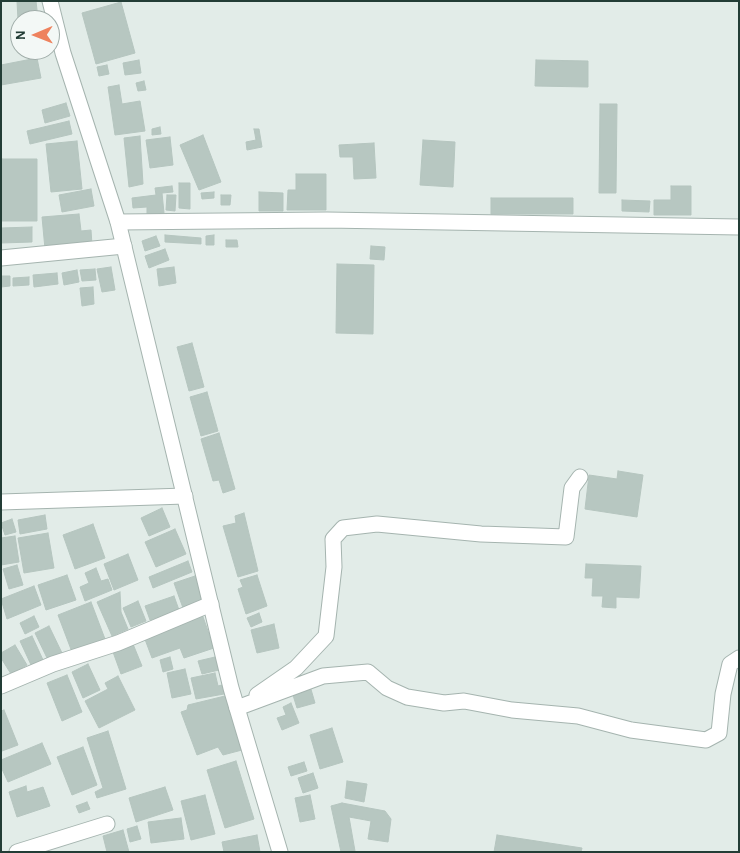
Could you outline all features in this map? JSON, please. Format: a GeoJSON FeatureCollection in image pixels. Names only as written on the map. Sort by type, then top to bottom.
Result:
{"type":"FeatureCollection","features":[{"type":"Feature","properties":{"kind":"street"},"geometry":{"type":"LineString","coordinates":[[50,1],[63,53],[118,222],[237,708],[280,852]]}},
{"type":"Feature","properties":{"kind":"street"},"geometry":{"type":"LineString","coordinates":[[118,222],[327,220],[739,227]]}},
{"type":"Feature","properties":{"kind":"street"},"geometry":{"type":"LineString","coordinates":[[1,258],[124,246]]}},
{"type":"Feature","properties":{"kind":"street"},"geometry":{"type":"LineString","coordinates":[[237,708],[296,668],[326,636],[334,568],[332,539],[343,528],[377,524],[481,534],[566,537],[572,488],[580,477]]}},
{"type":"Feature","properties":{"kind":"street"},"geometry":{"type":"LineString","coordinates":[[1,502],[184,496]]}},
{"type":"Feature","properties":{"kind":"street"},"geometry":{"type":"LineString","coordinates":[[1,686],[54,664],[118,643],[211,604]]}},
{"type":"Feature","properties":{"kind":"street"},"geometry":{"type":"LineString","coordinates":[[237,708],[323,676],[368,672],[387,688],[407,697],[444,703],[464,701],[512,710],[578,716],[631,730],[706,740],[719,733],[723,694],[730,664],[739,658]]}},
{"type":"Feature","properties":{"kind":"street"},"geometry":{"type":"LineString","coordinates":[[17,852],[106,824]]}},
{"type":"Feature","properties":{"kind":"building"},"geometry":{"type":"Polygon","coordinates":[[[17,1],[36,1],[37,10],[17,10],[17,1]]]}},
{"type":"Feature","properties":{"kind":"building"},"geometry":{"type":"Polygon","coordinates":[[[121,2],[135,53],[96,64],[82,13],[121,2]]]}},
{"type":"Feature","properties":{"kind":"building"},"geometry":{"type":"Polygon","coordinates":[[[37,60],[41,78],[1,85],[1,65],[37,60]]]}},
{"type":"Feature","properties":{"kind":"building"},"geometry":{"type":"Polygon","coordinates":[[[139,60],[141,73],[125,75],[123,63],[139,60]]]}},
{"type":"Feature","properties":{"kind":"building"},"geometry":{"type":"Polygon","coordinates":[[[536,60],[588,61],[588,87],[535,86],[536,60]]]}},
{"type":"Feature","properties":{"kind":"building"},"geometry":{"type":"Polygon","coordinates":[[[107,65],[109,74],[99,76],[97,67],[107,65]]]}},
{"type":"Feature","properties":{"kind":"building"},"geometry":{"type":"Polygon","coordinates":[[[144,81],[146,90],[138,91],[136,83],[144,81]]]}},
{"type":"Feature","properties":{"kind":"building"},"geometry":{"type":"Polygon","coordinates":[[[119,85],[122,104],[140,101],[145,131],[115,135],[108,87],[119,85]]]}},
{"type":"Feature","properties":{"kind":"building"},"geometry":{"type":"Polygon","coordinates":[[[66,103],[70,116],[45,123],[42,110],[66,103]]]}},
{"type":"Feature","properties":{"kind":"building"},"geometry":{"type":"Polygon","coordinates":[[[600,104],[617,104],[616,193],[599,193],[600,104]]]}},
{"type":"Feature","properties":{"kind":"building"},"geometry":{"type":"Polygon","coordinates":[[[69,121],[72,134],[30,144],[27,131],[69,121]]]}},
{"type":"Feature","properties":{"kind":"building"},"geometry":{"type":"Polygon","coordinates":[[[160,127],[161,134],[152,135],[152,129],[160,127]]]}},
{"type":"Feature","properties":{"kind":"building"},"geometry":{"type":"Polygon","coordinates":[[[254,129],[259,129],[262,147],[247,150],[246,142],[256,140],[254,129]]]}},
{"type":"Feature","properties":{"kind":"building"},"geometry":{"type":"Polygon","coordinates":[[[203,135],[221,182],[199,190],[180,145],[203,135]]]}},
{"type":"Feature","properties":{"kind":"building"},"geometry":{"type":"Polygon","coordinates":[[[140,136],[143,184],[129,187],[124,138],[140,136]]]}},
{"type":"Feature","properties":{"kind":"building"},"geometry":{"type":"Polygon","coordinates":[[[170,137],[173,165],[150,168],[146,140],[170,137]]]}},
{"type":"Feature","properties":{"kind":"building"},"geometry":{"type":"Polygon","coordinates":[[[423,140],[455,142],[453,187],[420,185],[423,140]]]}},
{"type":"Feature","properties":{"kind":"building"},"geometry":{"type":"Polygon","coordinates":[[[77,141],[82,189],[51,192],[46,144],[77,141]]]}},
{"type":"Feature","properties":{"kind":"building"},"geometry":{"type":"Polygon","coordinates":[[[374,143],[376,178],[354,179],[353,157],[340,157],[339,145],[374,143]]]}},
{"type":"Feature","properties":{"kind":"building"},"geometry":{"type":"Polygon","coordinates":[[[2,159],[37,159],[37,221],[2,221],[2,159]]]}},
{"type":"Feature","properties":{"kind":"building"},"geometry":{"type":"Polygon","coordinates":[[[296,174],[326,174],[326,210],[287,210],[288,190],[296,190],[296,174]]]}},
{"type":"Feature","properties":{"kind":"building"},"geometry":{"type":"Polygon","coordinates":[[[179,183],[190,183],[190,209],[179,208],[179,183]]]}},
{"type":"Feature","properties":{"kind":"building"},"geometry":{"type":"Polygon","coordinates":[[[172,186],[173,192],[162,193],[164,213],[147,215],[147,207],[133,208],[132,198],[156,195],[155,188],[172,186]]]}},
{"type":"Feature","properties":{"kind":"building"},"geometry":{"type":"Polygon","coordinates":[[[671,186],[691,186],[691,215],[654,215],[654,200],[671,200],[671,186]]]}},
{"type":"Feature","properties":{"kind":"building"},"geometry":{"type":"Polygon","coordinates":[[[91,189],[94,206],[62,212],[59,195],[91,189]]]}},
{"type":"Feature","properties":{"kind":"building"},"geometry":{"type":"Polygon","coordinates":[[[214,192],[214,198],[202,199],[201,193],[214,192]]]}},
{"type":"Feature","properties":{"kind":"building"},"geometry":{"type":"Polygon","coordinates":[[[259,192],[283,193],[283,211],[259,211],[259,192]]]}},
{"type":"Feature","properties":{"kind":"building"},"geometry":{"type":"Polygon","coordinates":[[[167,195],[176,195],[175,211],[166,210],[167,195]]]}},
{"type":"Feature","properties":{"kind":"building"},"geometry":{"type":"Polygon","coordinates":[[[221,195],[231,195],[230,205],[221,205],[221,195]]]}},
{"type":"Feature","properties":{"kind":"building"},"geometry":{"type":"Polygon","coordinates":[[[491,198],[573,198],[573,214],[491,214],[491,198]]]}},
{"type":"Feature","properties":{"kind":"building"},"geometry":{"type":"Polygon","coordinates":[[[622,200],[650,201],[649,212],[622,211],[622,200]]]}},
{"type":"Feature","properties":{"kind":"building"},"geometry":{"type":"Polygon","coordinates":[[[79,214],[81,231],[91,230],[92,245],[45,249],[42,217],[79,214]]]}},
{"type":"Feature","properties":{"kind":"building"},"geometry":{"type":"Polygon","coordinates":[[[32,227],[32,242],[1,243],[1,228],[32,227]]]}},
{"type":"Feature","properties":{"kind":"building"},"geometry":{"type":"Polygon","coordinates":[[[165,235],[201,238],[201,244],[165,242],[165,235]]]}},
{"type":"Feature","properties":{"kind":"building"},"geometry":{"type":"Polygon","coordinates":[[[214,235],[214,245],[206,245],[206,236],[214,235]]]}},
{"type":"Feature","properties":{"kind":"building"},"geometry":{"type":"Polygon","coordinates":[[[156,236],[160,246],[145,251],[142,241],[156,236]]]}},
{"type":"Feature","properties":{"kind":"building"},"geometry":{"type":"Polygon","coordinates":[[[226,240],[237,240],[238,247],[226,247],[226,240]]]}},
{"type":"Feature","properties":{"kind":"building"},"geometry":{"type":"Polygon","coordinates":[[[371,246],[385,247],[384,260],[370,259],[371,246]]]}},
{"type":"Feature","properties":{"kind":"building"},"geometry":{"type":"Polygon","coordinates":[[[165,249],[169,260],[149,268],[145,256],[165,249]]]}},
{"type":"Feature","properties":{"kind":"building"},"geometry":{"type":"Polygon","coordinates":[[[337,264],[374,265],[373,334],[336,333],[337,264]]]}},
{"type":"Feature","properties":{"kind":"building"},"geometry":{"type":"Polygon","coordinates":[[[111,267],[115,290],[102,292],[97,269],[111,267]]]}},
{"type":"Feature","properties":{"kind":"building"},"geometry":{"type":"Polygon","coordinates":[[[174,267],[176,283],[159,286],[157,269],[174,267]]]}},
{"type":"Feature","properties":{"kind":"building"},"geometry":{"type":"Polygon","coordinates":[[[95,269],[96,280],[82,281],[80,270],[95,269]]]}},
{"type":"Feature","properties":{"kind":"building"},"geometry":{"type":"Polygon","coordinates":[[[77,270],[79,282],[64,285],[62,273],[77,270]]]}},
{"type":"Feature","properties":{"kind":"building"},"geometry":{"type":"Polygon","coordinates":[[[57,273],[58,284],[34,287],[33,275],[57,273]]]}},
{"type":"Feature","properties":{"kind":"building"},"geometry":{"type":"Polygon","coordinates":[[[1,276],[10,276],[10,286],[1,287],[1,276]]]}},
{"type":"Feature","properties":{"kind":"building"},"geometry":{"type":"Polygon","coordinates":[[[29,277],[29,285],[13,286],[13,278],[29,277]]]}},
{"type":"Feature","properties":{"kind":"building"},"geometry":{"type":"Polygon","coordinates":[[[93,287],[94,304],[82,306],[80,288],[93,287]]]}},
{"type":"Feature","properties":{"kind":"building"},"geometry":{"type":"Polygon","coordinates":[[[192,343],[204,387],[189,391],[177,347],[192,343]]]}},
{"type":"Feature","properties":{"kind":"building"},"geometry":{"type":"Polygon","coordinates":[[[207,392],[218,431],[201,436],[190,397],[207,392]]]}},
{"type":"Feature","properties":{"kind":"building"},"geometry":{"type":"Polygon","coordinates":[[[219,433],[235,489],[223,493],[219,480],[213,481],[201,439],[219,433]]]}},
{"type":"Feature","properties":{"kind":"building"},"geometry":{"type":"Polygon","coordinates":[[[618,471],[643,475],[637,517],[585,509],[589,475],[617,479],[618,471]]]}},
{"type":"Feature","properties":{"kind":"building"},"geometry":{"type":"Polygon","coordinates":[[[162,508],[170,527],[149,536],[141,518],[162,508]]]}},
{"type":"Feature","properties":{"kind":"building"},"geometry":{"type":"Polygon","coordinates":[[[244,513],[258,571],[238,577],[223,526],[236,523],[235,516],[244,513]]]}},
{"type":"Feature","properties":{"kind":"building"},"geometry":{"type":"Polygon","coordinates":[[[45,515],[47,529],[20,534],[18,520],[45,515]]]}},
{"type":"Feature","properties":{"kind":"building"},"geometry":{"type":"Polygon","coordinates":[[[12,519],[16,532],[5,535],[1,523],[12,519]]]}},
{"type":"Feature","properties":{"kind":"building"},"geometry":{"type":"Polygon","coordinates":[[[93,524],[105,558],[75,569],[63,535],[93,524]]]}},
{"type":"Feature","properties":{"kind":"building"},"geometry":{"type":"Polygon","coordinates":[[[175,529],[186,554],[156,567],[145,542],[175,529]]]}},
{"type":"Feature","properties":{"kind":"building"},"geometry":{"type":"Polygon","coordinates":[[[48,533],[54,568],[24,573],[18,538],[48,533]]]}},
{"type":"Feature","properties":{"kind":"building"},"geometry":{"type":"Polygon","coordinates":[[[15,536],[19,562],[1,565],[1,538],[15,536]]]}},
{"type":"Feature","properties":{"kind":"building"},"geometry":{"type":"Polygon","coordinates":[[[128,554],[138,580],[114,590],[104,564],[128,554]]]}},
{"type":"Feature","properties":{"kind":"building"},"geometry":{"type":"Polygon","coordinates":[[[188,561],[192,572],[153,588],[149,577],[188,561]]]}},
{"type":"Feature","properties":{"kind":"building"},"geometry":{"type":"Polygon","coordinates":[[[586,564],[641,566],[639,598],[616,597],[616,608],[602,607],[603,596],[592,596],[593,578],[585,578],[586,564]]]}},
{"type":"Feature","properties":{"kind":"building"},"geometry":{"type":"Polygon","coordinates":[[[17,565],[23,585],[9,589],[3,569],[17,565]]]}},
{"type":"Feature","properties":{"kind":"building"},"geometry":{"type":"Polygon","coordinates":[[[96,568],[101,581],[108,579],[112,590],[85,601],[80,587],[89,583],[85,573],[96,568]]]}},
{"type":"Feature","properties":{"kind":"building"},"geometry":{"type":"Polygon","coordinates":[[[67,575],[76,600],[46,610],[38,585],[67,575]]]}},
{"type":"Feature","properties":{"kind":"building"},"geometry":{"type":"Polygon","coordinates":[[[257,575],[267,606],[246,614],[238,589],[243,587],[240,580],[257,575]]]}},
{"type":"Feature","properties":{"kind":"building"},"geometry":{"type":"Polygon","coordinates":[[[195,576],[204,600],[183,608],[174,583],[195,576]]]}},
{"type":"Feature","properties":{"kind":"building"},"geometry":{"type":"Polygon","coordinates":[[[34,586],[41,605],[7,619],[1,599],[34,586]]]}},
{"type":"Feature","properties":{"kind":"building"},"geometry":{"type":"Polygon","coordinates":[[[120,592],[121,612],[128,629],[112,636],[97,602],[120,592]]]}},
{"type":"Feature","properties":{"kind":"building"},"geometry":{"type":"Polygon","coordinates":[[[174,596],[179,610],[150,620],[145,606],[174,596]]]}},
{"type":"Feature","properties":{"kind":"building"},"geometry":{"type":"Polygon","coordinates":[[[138,601],[146,621],[131,627],[123,608],[138,601]]]}},
{"type":"Feature","properties":{"kind":"building"},"geometry":{"type":"Polygon","coordinates":[[[91,602],[105,639],[72,652],[58,615],[91,602]]]}},
{"type":"Feature","properties":{"kind":"building"},"geometry":{"type":"Polygon","coordinates":[[[259,613],[262,622],[251,627],[247,618],[259,613]]]}},
{"type":"Feature","properties":{"kind":"building"},"geometry":{"type":"Polygon","coordinates":[[[202,614],[214,648],[184,658],[180,648],[152,658],[143,634],[202,614]]]}},
{"type":"Feature","properties":{"kind":"building"},"geometry":{"type":"Polygon","coordinates":[[[34,616],[39,627],[25,634],[20,623],[34,616]]]}},
{"type":"Feature","properties":{"kind":"building"},"geometry":{"type":"Polygon","coordinates":[[[274,624],[279,648],[257,653],[251,630],[274,624]]]}},
{"type":"Feature","properties":{"kind":"building"},"geometry":{"type":"Polygon","coordinates":[[[49,626],[62,653],[48,660],[35,633],[49,626]]]}},
{"type":"Feature","properties":{"kind":"building"},"geometry":{"type":"Polygon","coordinates":[[[32,636],[44,662],[32,667],[20,641],[32,636]]]}},
{"type":"Feature","properties":{"kind":"building"},"geometry":{"type":"Polygon","coordinates":[[[133,644],[142,666],[121,674],[113,652],[133,644]]]}},
{"type":"Feature","properties":{"kind":"building"},"geometry":{"type":"Polygon","coordinates":[[[15,645],[27,665],[11,674],[1,658],[1,653],[15,645]]]}},
{"type":"Feature","properties":{"kind":"building"},"geometry":{"type":"Polygon","coordinates":[[[170,657],[173,669],[163,672],[160,660],[170,657]]]}},
{"type":"Feature","properties":{"kind":"building"},"geometry":{"type":"Polygon","coordinates":[[[215,657],[219,670],[202,674],[198,661],[215,657]]]}},
{"type":"Feature","properties":{"kind":"building"},"geometry":{"type":"Polygon","coordinates":[[[88,664],[100,690],[83,698],[72,672],[88,664]]]}},
{"type":"Feature","properties":{"kind":"building"},"geometry":{"type":"Polygon","coordinates":[[[185,669],[191,694],[172,698],[167,673],[185,669]]]}},
{"type":"Feature","properties":{"kind":"building"},"geometry":{"type":"Polygon","coordinates":[[[215,673],[218,686],[222,685],[224,694],[196,699],[191,678],[215,673]]]}},
{"type":"Feature","properties":{"kind":"building"},"geometry":{"type":"Polygon","coordinates":[[[67,675],[82,712],[62,721],[47,683],[67,675]]]}},
{"type":"Feature","properties":{"kind":"building"},"geometry":{"type":"Polygon","coordinates":[[[118,676],[135,710],[99,728],[85,701],[108,689],[105,683],[118,676]]]}},
{"type":"Feature","properties":{"kind":"building"},"geometry":{"type":"Polygon","coordinates":[[[310,686],[315,703],[297,708],[292,692],[310,686]]]}},
{"type":"Feature","properties":{"kind":"building"},"geometry":{"type":"Polygon","coordinates":[[[229,695],[242,750],[223,755],[218,747],[197,755],[181,712],[187,710],[188,705],[229,695]]]}},
{"type":"Feature","properties":{"kind":"building"},"geometry":{"type":"Polygon","coordinates":[[[291,703],[299,723],[282,730],[277,718],[286,715],[283,707],[291,703]]]}},
{"type":"Feature","properties":{"kind":"building"},"geometry":{"type":"Polygon","coordinates":[[[4,710],[18,745],[2,751],[1,711],[4,710]]]}},
{"type":"Feature","properties":{"kind":"building"},"geometry":{"type":"Polygon","coordinates":[[[332,728],[343,762],[320,769],[310,735],[332,728]]]}},
{"type":"Feature","properties":{"kind":"building"},"geometry":{"type":"Polygon","coordinates":[[[108,731],[126,789],[97,798],[95,792],[103,788],[87,738],[108,731]]]}},
{"type":"Feature","properties":{"kind":"building"},"geometry":{"type":"Polygon","coordinates":[[[42,743],[51,764],[8,782],[1,767],[1,760],[42,743]]]}},
{"type":"Feature","properties":{"kind":"building"},"geometry":{"type":"Polygon","coordinates":[[[83,747],[97,785],[72,795],[57,757],[83,747]]]}},
{"type":"Feature","properties":{"kind":"building"},"geometry":{"type":"Polygon","coordinates":[[[236,761],[254,819],[225,828],[207,770],[236,761]]]}},
{"type":"Feature","properties":{"kind":"building"},"geometry":{"type":"Polygon","coordinates":[[[304,762],[307,771],[291,776],[288,767],[304,762]]]}},
{"type":"Feature","properties":{"kind":"building"},"geometry":{"type":"Polygon","coordinates":[[[313,773],[318,788],[303,793],[298,778],[313,773]]]}},
{"type":"Feature","properties":{"kind":"building"},"geometry":{"type":"Polygon","coordinates":[[[347,781],[367,784],[364,802],[345,798],[347,781]]]}},
{"type":"Feature","properties":{"kind":"building"},"geometry":{"type":"Polygon","coordinates":[[[26,786],[27,792],[43,787],[50,806],[17,817],[9,792],[26,786]]]}},
{"type":"Feature","properties":{"kind":"building"},"geometry":{"type":"Polygon","coordinates":[[[165,787],[173,810],[136,822],[129,798],[165,787]]]}},
{"type":"Feature","properties":{"kind":"building"},"geometry":{"type":"Polygon","coordinates":[[[205,795],[215,834],[191,840],[181,801],[205,795]]]}},
{"type":"Feature","properties":{"kind":"building"},"geometry":{"type":"Polygon","coordinates":[[[310,795],[315,819],[300,822],[295,798],[310,795]]]}},
{"type":"Feature","properties":{"kind":"building"},"geometry":{"type":"Polygon","coordinates":[[[87,802],[90,809],[79,813],[76,806],[87,802]]]}},
{"type":"Feature","properties":{"kind":"building"},"geometry":{"type":"Polygon","coordinates":[[[342,803],[385,811],[391,819],[388,842],[368,839],[371,821],[349,817],[355,851],[341,852],[331,806],[342,803]]]}},
{"type":"Feature","properties":{"kind":"building"},"geometry":{"type":"Polygon","coordinates":[[[181,818],[184,839],[151,843],[148,822],[181,818]]]}},
{"type":"Feature","properties":{"kind":"building"},"geometry":{"type":"Polygon","coordinates":[[[137,826],[141,839],[130,842],[127,829],[137,826]]]}},
{"type":"Feature","properties":{"kind":"building"},"geometry":{"type":"Polygon","coordinates":[[[123,830],[129,852],[107,852],[103,836],[123,830]]]}},
{"type":"Feature","properties":{"kind":"building"},"geometry":{"type":"Polygon","coordinates":[[[257,835],[260,852],[224,852],[222,842],[257,835]]]}},
{"type":"Feature","properties":{"kind":"building"},"geometry":{"type":"Polygon","coordinates":[[[497,835],[582,848],[581,852],[494,852],[497,835]]]}}]}
